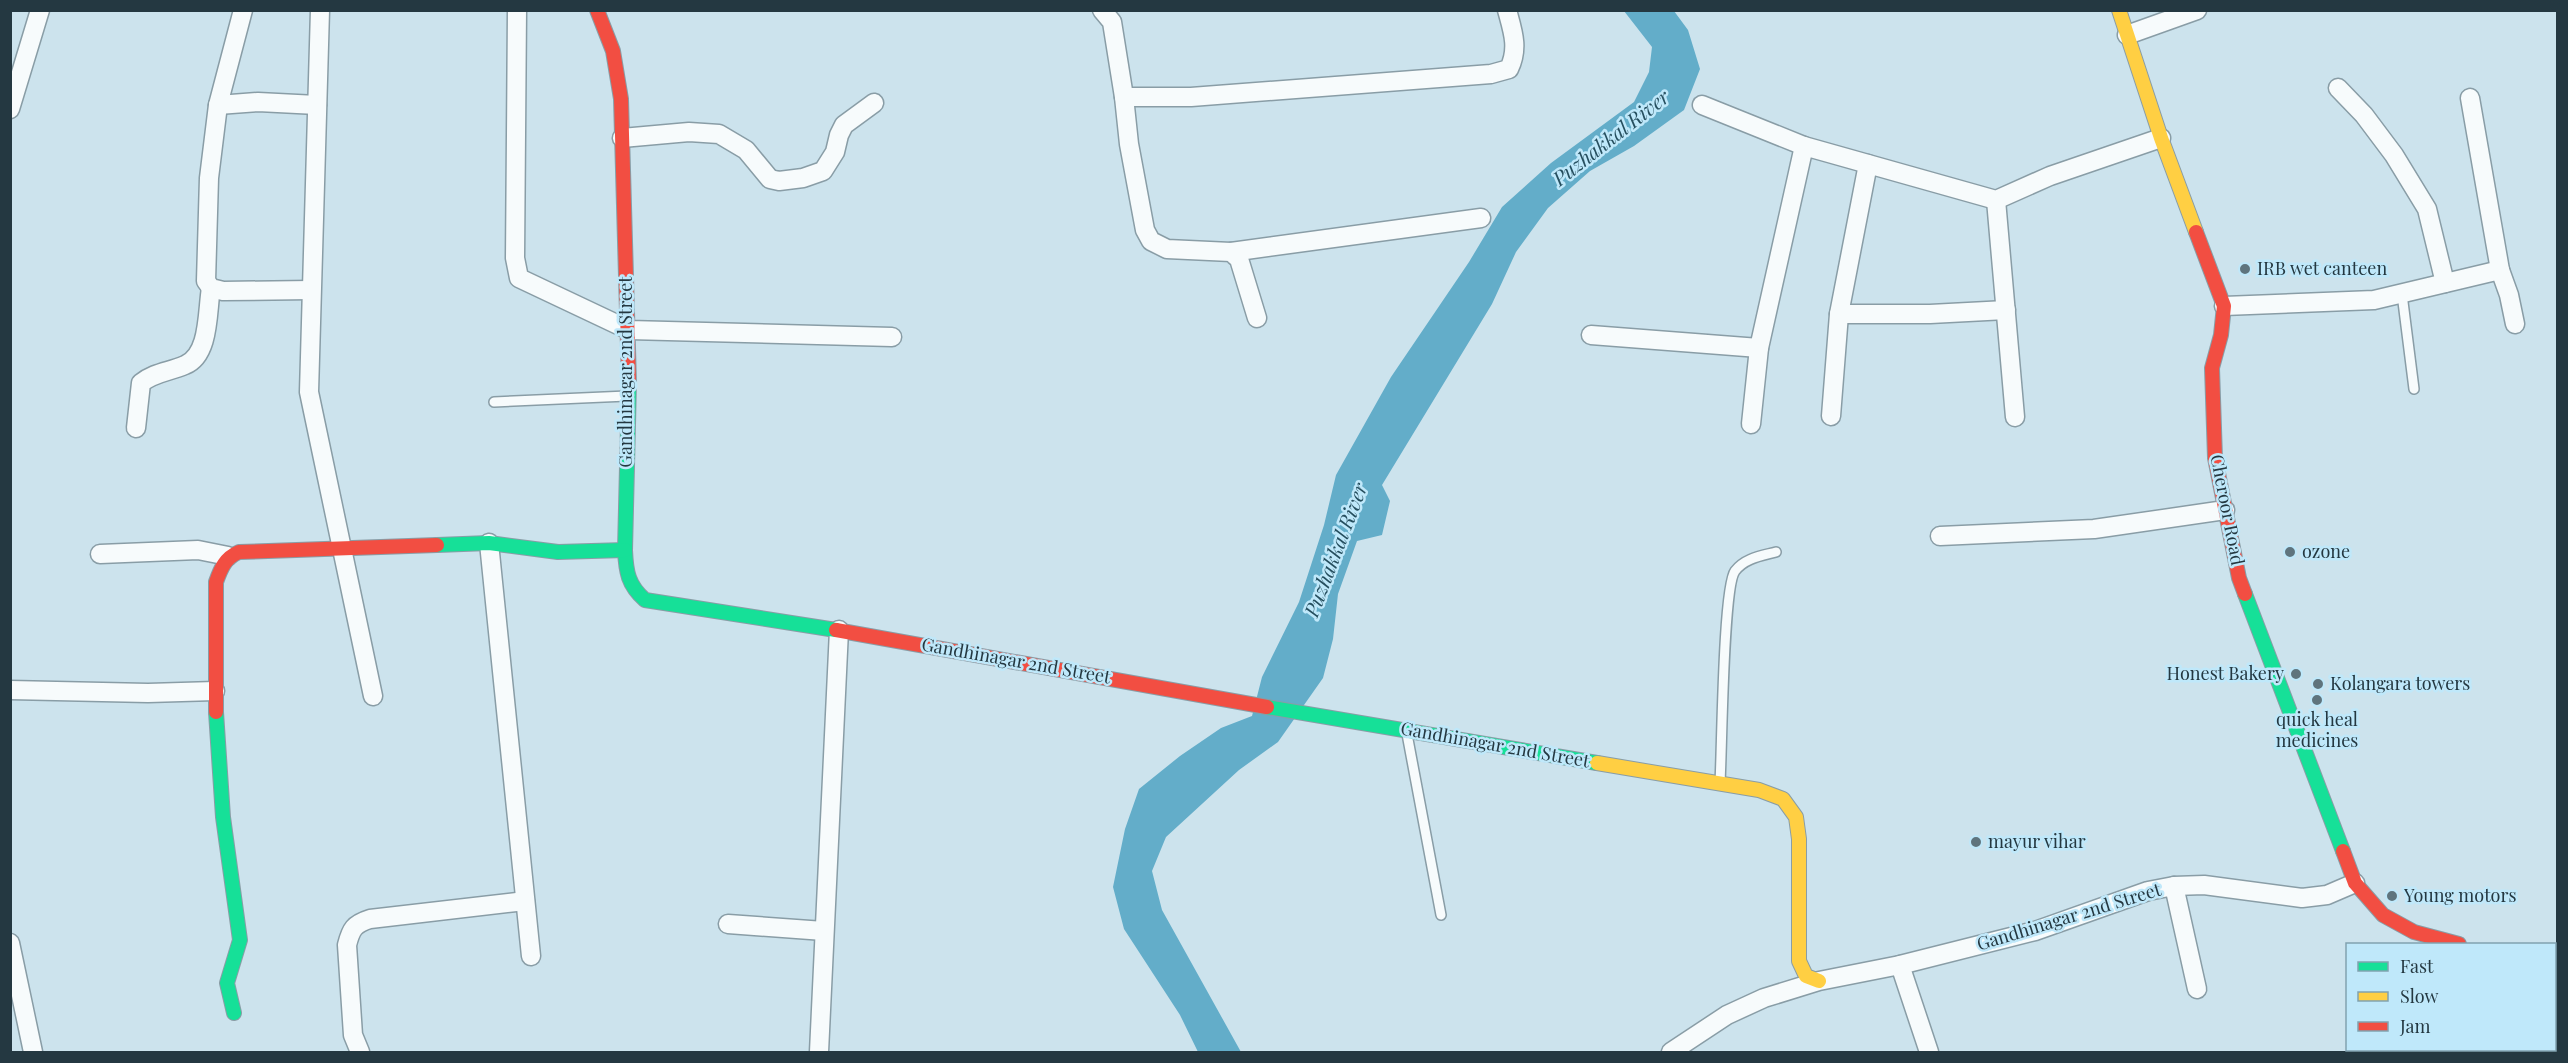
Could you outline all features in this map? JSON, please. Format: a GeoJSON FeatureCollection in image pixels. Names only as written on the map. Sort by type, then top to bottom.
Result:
{"type":"FeatureCollection","features":[{"type":"Feature","properties":{"kind":"street"},"geometry":{"type":"LineString","coordinates":[[10,109],[40,10]]}},
{"type":"Feature","properties":{"kind":"street"},"geometry":{"type":"LineString","coordinates":[[243,10],[218,105],[209,178],[206,281],[211,288],[223,291],[312,290]]}},
{"type":"Feature","properties":{"kind":"street"},"geometry":{"type":"LineString","coordinates":[[320,10],[309,392],[344,547],[373,696]]}},
{"type":"Feature","properties":{"kind":"street"},"geometry":{"type":"LineString","coordinates":[[517,10],[515,258],[519,278],[629,330],[892,337]]}},
{"type":"Feature","properties":{"kind":"street","name":"Gandhinagar 2nd Street"},"geometry":{"type":"LineString","coordinates":[[597,10],[606,26],[612,45],[621,107],[629,330],[625,550],[627,576],[632,589],[645,600],[839,630],[1759,790],[1783,799],[1796,817],[1799,839],[1799,961],[1806,976],[1819,981]]}},
{"type":"Feature","properties":{"kind":"street"},"geometry":{"type":"LineString","coordinates":[[1102,10],[1112,22],[1129,144],[1145,230],[1151,241],[1167,249],[1232,252],[1481,218]]}},
{"type":"Feature","properties":{"kind":"street"},"geometry":{"type":"LineString","coordinates":[[1124,97],[1212,96],[1491,74],[1509,69],[1515,56],[1516,42],[1507,10]]}},
{"type":"Feature","properties":{"kind":"street","name":"Cheroor Road"},"geometry":{"type":"LineString","coordinates":[[2119,10],[2161,138],[2224,306],[2221,335],[2212,368],[2215,458],[2240,578],[2355,883],[2383,915],[2414,932],[2452,943]]}},
{"type":"Feature","properties":{"kind":"street"},"geometry":{"type":"LineString","coordinates":[[2127,35],[2197,10]]}},
{"type":"Feature","properties":{"kind":"street"},"geometry":{"type":"LineString","coordinates":[[2338,88],[2364,115],[2394,154],[2427,209],[2445,283]]}},
{"type":"Feature","properties":{"kind":"street"},"geometry":{"type":"LineString","coordinates":[[2470,98],[2500,270],[2515,324]]}},
{"type":"Feature","properties":{"kind":"street"},"geometry":{"type":"LineString","coordinates":[[218,105],[258,102],[317,105]]}},
{"type":"Feature","properties":{"kind":"street"},"geometry":{"type":"LineString","coordinates":[[622,138],[689,132],[719,134],[746,150],[770,179],[779,181],[803,178],[823,171],[835,152],[844,125],[874,103]]}},
{"type":"Feature","properties":{"kind":"street"},"geometry":{"type":"LineString","coordinates":[[1702,105],[1804,146],[1996,200],[2050,176],[2161,138]]}},
{"type":"Feature","properties":{"kind":"street"},"geometry":{"type":"LineString","coordinates":[[1751,424],[1759,348],[1804,146]]}},
{"type":"Feature","properties":{"kind":"street"},"geometry":{"type":"LineString","coordinates":[[1831,416],[1839,314],[1868,164]]}},
{"type":"Feature","properties":{"kind":"street"},"geometry":{"type":"LineString","coordinates":[[1996,200],[2015,417]]}},
{"type":"Feature","properties":{"kind":"street"},"geometry":{"type":"LineString","coordinates":[[1232,252],[1239,259],[1257,318]]}},
{"type":"Feature","properties":{"kind":"street"},"geometry":{"type":"LineString","coordinates":[[2224,306],[2374,300],[2500,270]]}},
{"type":"Feature","properties":{"kind":"street"},"geometry":{"type":"LineString","coordinates":[[136,428],[141,383],[152,375],[186,365],[199,354],[211,288]]}},
{"type":"Feature","properties":{"kind":"street"},"geometry":{"type":"LineString","coordinates":[[1839,314],[1930,314],[2006,310]]}},
{"type":"Feature","properties":{"kind":"street"},"geometry":{"type":"LineString","coordinates":[[1591,335],[1759,348]]}},
{"type":"Feature","properties":{"kind":"street"},"geometry":{"type":"LineString","coordinates":[[1940,536],[2094,529],[2225,510]]}},
{"type":"Feature","properties":{"kind":"street"},"geometry":{"type":"LineString","coordinates":[[489,543],[531,956]]}},
{"type":"Feature","properties":{"kind":"street"},"geometry":{"type":"LineString","coordinates":[[100,554],[198,550],[228,556],[238,552],[489,543],[558,552],[625,550]]}},
{"type":"Feature","properties":{"kind":"street"},"geometry":{"type":"LineString","coordinates":[[228,556],[221,566],[216,582],[215,691],[223,817],[240,940],[237,960],[226,979],[226,994],[234,1013]]}},
{"type":"Feature","properties":{"kind":"street"},"geometry":{"type":"LineString","coordinates":[[819,1053],[839,630]]}},
{"type":"Feature","properties":{"kind":"street"},"geometry":{"type":"LineString","coordinates":[[10,690],[148,693],[215,691]]}},
{"type":"Feature","properties":{"kind":"street","name":"Gandhinagar 2nd Street"},"geometry":{"type":"LineString","coordinates":[[1671,1053],[1727,1015],[1764,998],[1819,981],[1900,965],[2035,931],[2148,891],[2174,886],[2204,885],[2302,898],[2327,895],[2355,883]]}},
{"type":"Feature","properties":{"kind":"street"},"geometry":{"type":"LineString","coordinates":[[2174,886],[2197,989]]}},
{"type":"Feature","properties":{"kind":"street"},"geometry":{"type":"LineString","coordinates":[[360,1053],[353,1035],[346,945],[350,931],[356,924],[370,919],[525,901]]}},
{"type":"Feature","properties":{"kind":"street"},"geometry":{"type":"LineString","coordinates":[[728,924],[824,931]]}},
{"type":"Feature","properties":{"kind":"street"},"geometry":{"type":"LineString","coordinates":[[10,943],[33,1053]]}},
{"type":"Feature","properties":{"kind":"street"},"geometry":{"type":"LineString","coordinates":[[1900,965],[1929,1053]]}},
{"type":"Feature","properties":{"kind":"lane"},"geometry":{"type":"LineString","coordinates":[[2402,294],[2414,389]]}},
{"type":"Feature","properties":{"kind":"lane"},"geometry":{"type":"LineString","coordinates":[[494,402],[629,396]]}},
{"type":"Feature","properties":{"kind":"lane"},"geometry":{"type":"LineString","coordinates":[[1720,783],[1728,602],[1734,573],[1748,560],[1776,552]]}},
{"type":"Feature","properties":{"kind":"lane"},"geometry":{"type":"LineString","coordinates":[[1407,730],[1441,915]]}},
{"type":"Feature","properties":{"kind":"water","name":"Puzhakkal River"},"geometry":{"type":"Polygon","coordinates":[[[1624,11],[1674,11],[1688,30],[1700,69],[1684,110],[1634,146],[1590,171],[1548,208],[1516,252],[1492,304],[1382,485],[1390,501],[1382,535],[1357,541],[1338,594],[1333,639],[1323,678],[1278,742],[1239,770],[1166,837],[1152,871],[1162,910],[1241,1052],[1198,1052],[1180,1015],[1124,929],[1113,887],[1125,829],[1139,789],[1180,756],[1221,728],[1252,716],[1262,677],[1299,602],[1324,525],[1336,475],[1391,377],[1469,262],[1502,207],[1551,163],[1634,102],[1649,72],[1652,47],[1624,11]]]}},
{"type":"Feature","properties":{"kind":"traffic: fast"},"geometry":{"type":"LineString","coordinates":[[629,383],[625,550],[629,578],[639,594],[645,600],[836,630]]}},
{"type":"Feature","properties":{"kind":"traffic: fast"},"geometry":{"type":"LineString","coordinates":[[437,545],[489,543],[558,552],[625,550]]}},
{"type":"Feature","properties":{"kind":"traffic: fast"},"geometry":{"type":"LineString","coordinates":[[2245,594],[2343,851]]}},
{"type":"Feature","properties":{"kind":"traffic: fast"},"geometry":{"type":"LineString","coordinates":[[1267,707],[1597,763]]}},
{"type":"Feature","properties":{"kind":"traffic: fast"},"geometry":{"type":"LineString","coordinates":[[216,712],[223,817],[240,940],[227,983],[234,1013]]}},
{"type":"Feature","properties":{"kind":"traffic: slow"},"geometry":{"type":"LineString","coordinates":[[2119,10],[2161,138],[2196,232]]}},
{"type":"Feature","properties":{"kind":"traffic: slow"},"geometry":{"type":"LineString","coordinates":[[1597,763],[1759,790],[1783,799],[1796,817],[1799,839],[1799,961],[1806,976],[1819,981]]}},
{"type":"Feature","properties":{"kind":"traffic: jam"},"geometry":{"type":"LineString","coordinates":[[597,10],[613,51],[621,99],[629,383]]}},
{"type":"Feature","properties":{"kind":"traffic: jam"},"geometry":{"type":"LineString","coordinates":[[2196,232],[2224,306],[2221,335],[2212,368],[2215,458],[2239,578],[2245,594]]}},
{"type":"Feature","properties":{"kind":"traffic: jam"},"geometry":{"type":"LineString","coordinates":[[216,712],[216,582],[230,557],[239,552],[437,545]]}},
{"type":"Feature","properties":{"kind":"traffic: jam"},"geometry":{"type":"LineString","coordinates":[[836,630],[1267,707]]}},
{"type":"Feature","properties":{"kind":"traffic: jam"},"geometry":{"type":"LineString","coordinates":[[2343,851],[2355,883],[2383,915],[2414,932],[2455,943]]}},
{"type":"Feature","properties":{"kind":"place","name":"IRB wet canteen"},"geometry":{"type":"Point","coordinates":[2245,269]}},
{"type":"Feature","properties":{"kind":"place","name":"ozone"},"geometry":{"type":"Point","coordinates":[2290,552]}},
{"type":"Feature","properties":{"kind":"place","name":"Honest Bakery"},"geometry":{"type":"Point","coordinates":[2296,674]}},
{"type":"Feature","properties":{"kind":"place","name":"Kolangara towers"},"geometry":{"type":"Point","coordinates":[2318,684]}},
{"type":"Feature","properties":{"kind":"place","name":"quick heal medicines"},"geometry":{"type":"Point","coordinates":[2317,700]}},
{"type":"Feature","properties":{"kind":"place","name":"mayur vihar"},"geometry":{"type":"Point","coordinates":[1976,842]}},
{"type":"Feature","properties":{"kind":"place","name":"Young motors"},"geometry":{"type":"Point","coordinates":[2392,896]}}]}
